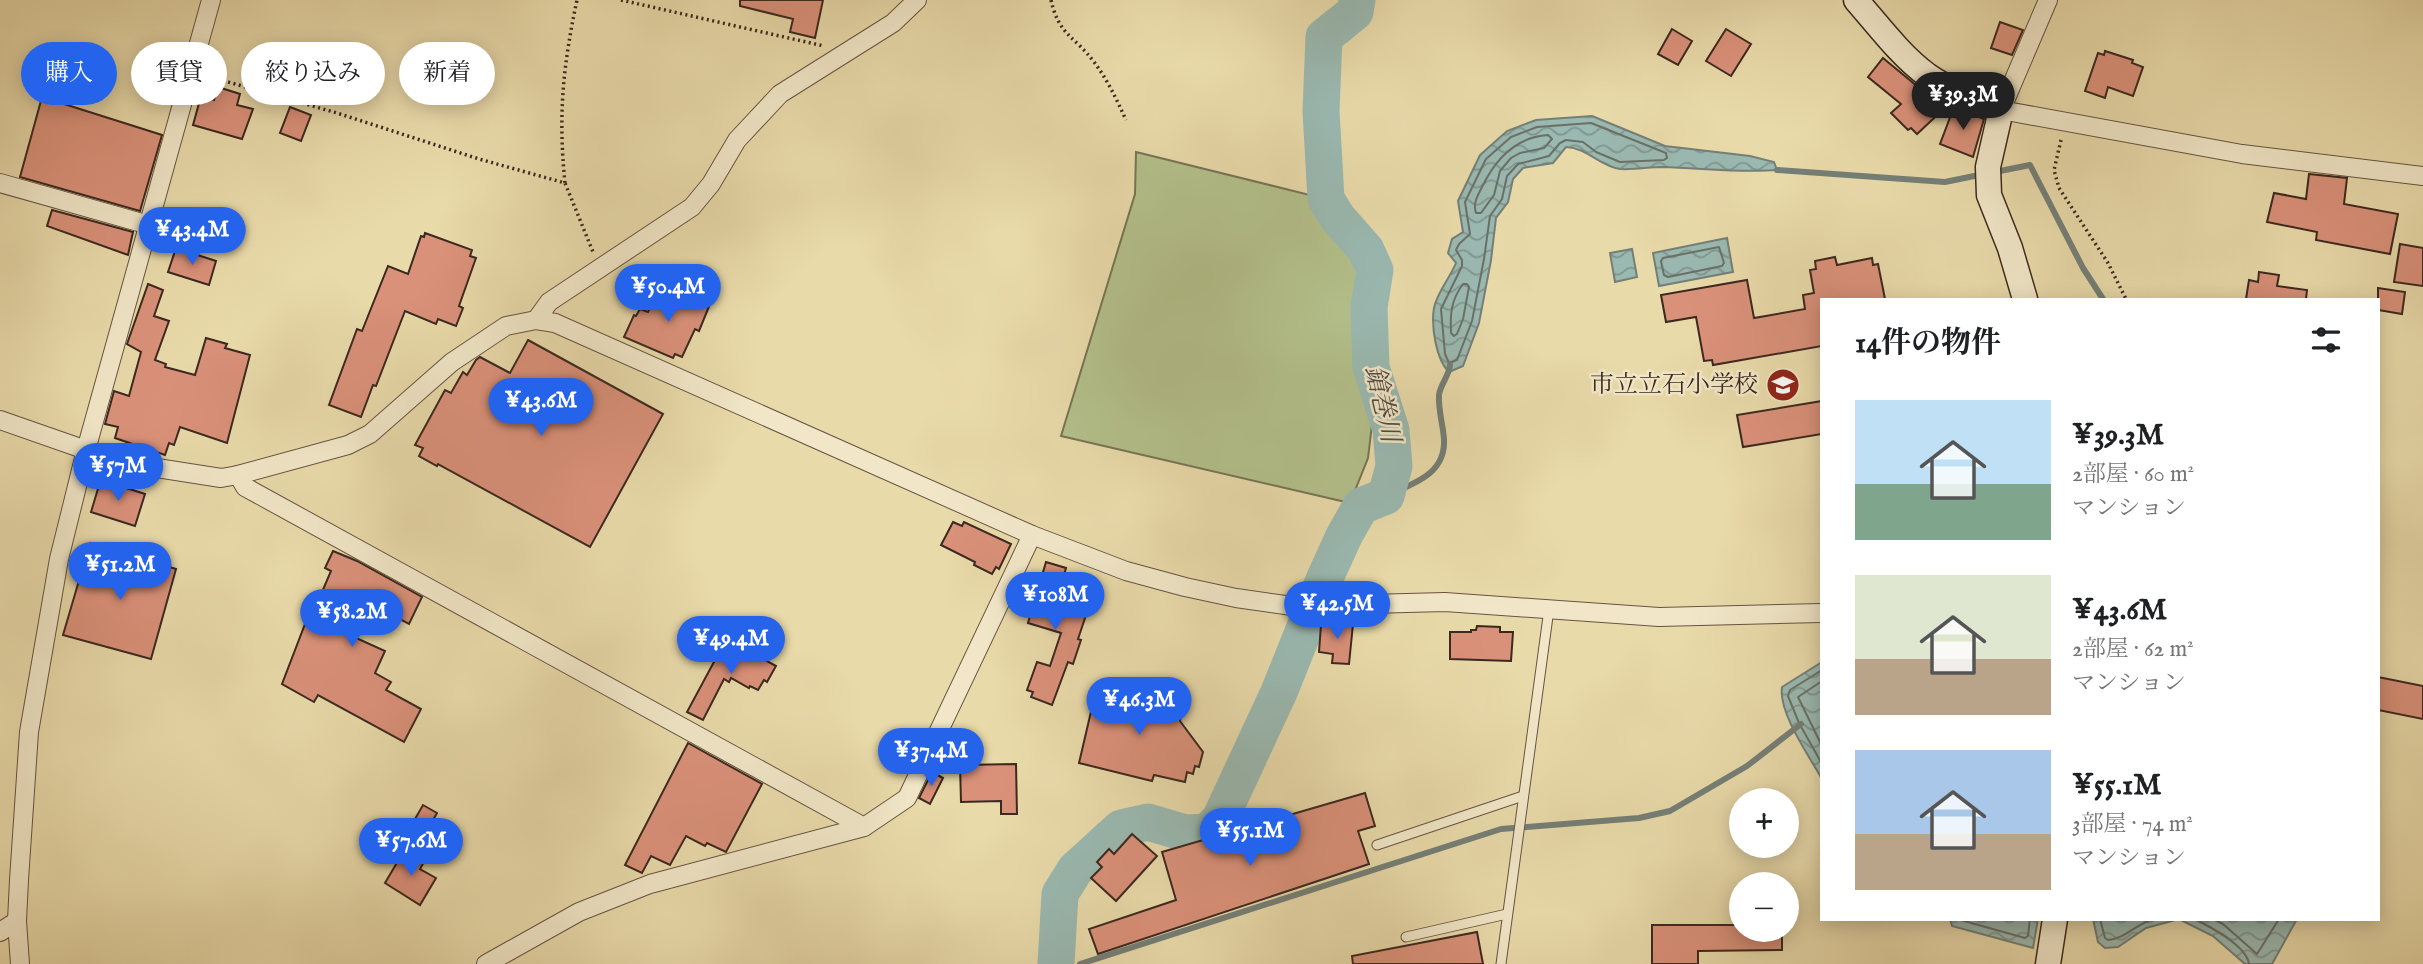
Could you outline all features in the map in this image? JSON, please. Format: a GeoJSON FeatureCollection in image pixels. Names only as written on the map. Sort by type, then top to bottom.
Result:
{"type":"FeatureCollection","features":[{"type":"Feature","properties":{"kind":"street"},"geometry":{"type":"LineString","coordinates":[[199,42],[211,0]]}},
{"type":"Feature","properties":{"kind":"street"},"geometry":{"type":"LineString","coordinates":[[536,320],[549,302],[692,207],[711,184],[737,141],[780,94],[893,23],[917,0]]}},
{"type":"Feature","properties":{"kind":"street"},"geometry":{"type":"LineString","coordinates":[[1856,0],[1904,54],[1926,74],[1953,91],[2001,110],[2242,154],[2423,176]]}},
{"type":"Feature","properties":{"kind":"street"},"geometry":{"type":"LineString","coordinates":[[2025,298],[2010,248],[1989,195],[1988,167],[2001,110],[2048,0]]}},
{"type":"Feature","properties":{"kind":"street"},"geometry":{"type":"LineString","coordinates":[[20,964],[17,921],[29,732],[59,559],[86,450],[182,105]]}},
{"type":"Feature","properties":{"kind":"street"},"geometry":{"type":"LineString","coordinates":[[0,183],[149,225]]}},
{"type":"Feature","properties":{"kind":"street"},"geometry":{"type":"LineString","coordinates":[[0,420],[86,450],[157,468],[220,478],[238,475],[320,454],[370,434],[452,362],[506,326],[536,320],[564,328],[1032,536],[1126,571],[1185,587],[1292,606],[1445,602],[1659,617],[1820,613]]}},
{"type":"Feature","properties":{"kind":"street"},"geometry":{"type":"LineString","coordinates":[[238,475],[244,487],[864,827]]}},
{"type":"Feature","properties":{"kind":"street"},"geometry":{"type":"LineString","coordinates":[[486,964],[579,912],[650,884],[864,827],[907,798],[1032,536]]}},
{"type":"Feature","properties":{"kind":"street"},"geometry":{"type":"LineString","coordinates":[[0,932],[17,921]]}},
{"type":"Feature","properties":{"kind":"street"},"geometry":{"type":"LineString","coordinates":[[2048,964],[2054,921]]}},
{"type":"Feature","properties":{"kind":"lane"},"geometry":{"type":"LineString","coordinates":[[1501,964],[1549,609]]}},
{"type":"Feature","properties":{"kind":"lane"},"geometry":{"type":"LineString","coordinates":[[1377,845],[1523,796]]}},
{"type":"Feature","properties":{"kind":"lane"},"geometry":{"type":"LineString","coordinates":[[1406,937],[1507,914]]}},
{"type":"Feature","properties":{"kind":"path"},"geometry":{"type":"LineString","coordinates":[[577,0],[563,74],[560,137],[565,183],[600,270]]}},
{"type":"Feature","properties":{"kind":"path"},"geometry":{"type":"LineString","coordinates":[[621,0],[846,51]]}},
{"type":"Feature","properties":{"kind":"path"},"geometry":{"type":"LineString","coordinates":[[1051,0],[1055,17],[1071,40],[1094,61],[1126,120]]}},
{"type":"Feature","properties":{"kind":"path"},"geometry":{"type":"LineString","coordinates":[[227,82],[565,183]]}},
{"type":"Feature","properties":{"kind":"path"},"geometry":{"type":"LineString","coordinates":[[2066,122],[2054,170],[2059,188],[2108,263],[2126,298]]}},
{"type":"Feature","properties":{"kind":"green space"},"geometry":{"type":"Polygon","coordinates":[[[1136,152],[1314,196],[1330,222],[1357,255],[1365,279],[1358,330],[1373,416],[1368,458],[1350,503],[1061,436],[1135,194],[1136,152]]]}},
{"type":"Feature","properties":{"kind":"water"},"geometry":{"type":"Polygon","coordinates":[[[1592,116],[1665,146],[1750,156],[1774,162],[1777,170],[1735,171],[1663,167],[1620,169],[1581,150],[1566,147],[1553,163],[1523,168],[1513,179],[1508,202],[1496,218],[1479,323],[1463,366],[1449,372],[1444,367],[1436,342],[1434,308],[1456,263],[1448,253],[1452,239],[1463,232],[1458,201],[1480,155],[1507,131],[1536,120],[1592,116]]]}},
{"type":"Feature","properties":{"kind":"water"},"geometry":{"type":"Polygon","coordinates":[[[1727,238],[1733,272],[1659,286],[1653,253],[1727,238]]]}},
{"type":"Feature","properties":{"kind":"water"},"geometry":{"type":"Polygon","coordinates":[[[1632,249],[1637,277],[1615,282],[1610,253],[1632,249]]]}},
{"type":"Feature","properties":{"kind":"water"},"geometry":{"type":"Polygon","coordinates":[[[1820,663],[1820,776],[1789,721],[1782,687],[1820,663]]]}},
{"type":"Feature","properties":{"kind":"water"},"geometry":{"type":"Polygon","coordinates":[[[1951,921],[2038,921],[2033,948],[1952,926],[1951,921]]]}},
{"type":"Feature","properties":{"kind":"water"},"geometry":{"type":"Polygon","coordinates":[[[2093,921],[2172,921],[2146,928],[2118,947],[2105,948],[2098,942],[2093,921]]]}},
{"type":"Feature","properties":{"kind":"water"},"geometry":{"type":"Polygon","coordinates":[[[2183,921],[2296,921],[2272,964],[2245,964],[2213,936],[2183,921]]]}},
{"type":"Feature","properties":{"kind":"building"},"geometry":{"type":"Polygon","coordinates":[[[740,0],[823,0],[815,38],[790,32],[793,19],[740,6],[740,0]]]}},
{"type":"Feature","properties":{"kind":"building"},"geometry":{"type":"Polygon","coordinates":[[[2000,22],[2023,30],[2012,55],[1991,48],[2000,22]]]}},
{"type":"Feature","properties":{"kind":"building"},"geometry":{"type":"Polygon","coordinates":[[[1672,29],[1692,41],[1678,65],[1658,54],[1672,29]]]}},
{"type":"Feature","properties":{"kind":"building"},"geometry":{"type":"Polygon","coordinates":[[[1726,29],[1751,44],[1731,76],[1706,61],[1726,29]]]}},
{"type":"Feature","properties":{"kind":"building"},"geometry":{"type":"Polygon","coordinates":[[[2105,51],[2133,60],[2132,63],[2143,67],[2133,96],[2108,87],[2105,98],[2085,91],[2098,53],[2104,55],[2105,51]]]}},
{"type":"Feature","properties":{"kind":"building"},"geometry":{"type":"Polygon","coordinates":[[[1883,58],[1918,87],[1947,106],[1917,134],[1911,128],[1908,130],[1891,113],[1901,104],[1868,77],[1883,58]]]}},
{"type":"Feature","properties":{"kind":"building"},"geometry":{"type":"Polygon","coordinates":[[[227,90],[240,94],[237,105],[253,109],[242,139],[193,125],[199,105],[227,105],[227,90]]]}},
{"type":"Feature","properties":{"kind":"building"},"geometry":{"type":"Polygon","coordinates":[[[40,105],[67,105],[162,135],[140,211],[20,177],[40,105]]]}},
{"type":"Feature","properties":{"kind":"building"},"geometry":{"type":"Polygon","coordinates":[[[290,107],[311,115],[301,141],[280,133],[290,107]]]}},
{"type":"Feature","properties":{"kind":"building"},"geometry":{"type":"Polygon","coordinates":[[[1954,107],[1984,119],[1973,157],[1940,144],[1954,107]]]}},
{"type":"Feature","properties":{"kind":"building"},"geometry":{"type":"Polygon","coordinates":[[[2309,174],[2347,178],[2344,204],[2398,214],[2390,254],[2316,240],[2317,232],[2267,222],[2274,193],[2306,199],[2309,174]]]}},
{"type":"Feature","properties":{"kind":"building"},"geometry":{"type":"Polygon","coordinates":[[[52,210],[133,232],[128,255],[47,226],[52,210]]]}},
{"type":"Feature","properties":{"kind":"building"},"geometry":{"type":"Polygon","coordinates":[[[425,233],[472,250],[470,256],[476,258],[459,306],[463,308],[456,326],[438,319],[436,324],[405,311],[361,417],[329,405],[357,329],[362,331],[388,266],[408,274],[421,236],[424,237],[425,233]]]}},
{"type":"Feature","properties":{"kind":"building"},"geometry":{"type":"Polygon","coordinates":[[[2400,244],[2423,248],[2423,286],[2394,282],[2400,244]]]}},
{"type":"Feature","properties":{"kind":"building"},"geometry":{"type":"Polygon","coordinates":[[[176,248],[216,261],[209,285],[168,272],[176,248]]]}},
{"type":"Feature","properties":{"kind":"building"},"geometry":{"type":"Polygon","coordinates":[[[1835,257],[1837,265],[1872,258],[1873,265],[1878,264],[1885,298],[1820,298],[1820,346],[1713,365],[1712,360],[1704,361],[1696,317],[1666,322],[1661,295],[1747,280],[1754,318],[1805,309],[1803,295],[1814,293],[1810,270],[1816,269],[1815,261],[1835,257]]]}},
{"type":"Feature","properties":{"kind":"building"},"geometry":{"type":"Polygon","coordinates":[[[2259,272],[2279,275],[2277,286],[2307,290],[2306,298],[2246,298],[2249,280],[2258,282],[2259,272]]]}},
{"type":"Feature","properties":{"kind":"building"},"geometry":{"type":"Polygon","coordinates":[[[148,284],[163,290],[154,316],[169,321],[155,360],[166,364],[165,367],[195,375],[206,338],[227,344],[225,348],[250,355],[227,443],[180,427],[174,445],[169,443],[165,455],[115,438],[118,427],[105,424],[114,391],[129,396],[141,352],[127,344],[148,284]]]}},
{"type":"Feature","properties":{"kind":"building"},"geometry":{"type":"Polygon","coordinates":[[[2378,288],[2405,292],[2402,314],[2380,310],[2378,288]]]}},
{"type":"Feature","properties":{"kind":"building"},"geometry":{"type":"Polygon","coordinates":[[[658,290],[681,300],[684,293],[710,304],[699,331],[695,329],[682,357],[675,354],[673,358],[624,337],[634,315],[636,316],[640,309],[648,312],[658,290]]]}},
{"type":"Feature","properties":{"kind":"building"},"geometry":{"type":"Polygon","coordinates":[[[528,340],[663,414],[590,547],[419,456],[423,448],[415,445],[445,390],[451,393],[463,372],[467,375],[480,357],[510,373],[528,340]]]}},
{"type":"Feature","properties":{"kind":"building"},"geometry":{"type":"Polygon","coordinates":[[[1820,401],[1820,434],[1743,447],[1737,415],[1820,401]]]}},
{"type":"Feature","properties":{"kind":"building"},"geometry":{"type":"Polygon","coordinates":[[[100,482],[145,494],[135,526],[91,512],[100,482]]]}},
{"type":"Feature","properties":{"kind":"building"},"geometry":{"type":"Polygon","coordinates":[[[953,522],[962,526],[964,522],[1011,544],[999,569],[996,567],[992,574],[941,545],[953,522]]]}},
{"type":"Feature","properties":{"kind":"building"},"geometry":{"type":"Polygon","coordinates":[[[90,543],[176,569],[151,659],[63,635],[90,543]]]}},
{"type":"Feature","properties":{"kind":"building"},"geometry":{"type":"Polygon","coordinates":[[[333,551],[357,561],[422,597],[409,624],[350,593],[334,628],[385,651],[375,673],[391,682],[386,690],[421,709],[404,742],[318,695],[314,702],[282,684],[315,598],[319,599],[331,571],[325,568],[333,551]]]}},
{"type":"Feature","properties":{"kind":"building"},"geometry":{"type":"Polygon","coordinates":[[[1046,562],[1066,568],[1058,596],[1072,600],[1071,604],[1083,607],[1082,610],[1087,612],[1073,664],[1068,662],[1052,705],[1031,697],[1033,692],[1027,690],[1037,662],[1050,666],[1061,633],[1028,623],[1046,562]]]}},
{"type":"Feature","properties":{"kind":"building"},"geometry":{"type":"Polygon","coordinates":[[[1325,622],[1353,624],[1349,664],[1332,663],[1333,654],[1319,652],[1321,625],[1325,625],[1325,622]]]}},
{"type":"Feature","properties":{"kind":"building"},"geometry":{"type":"Polygon","coordinates":[[[1477,626],[1500,627],[1500,632],[1513,632],[1511,661],[1450,659],[1450,632],[1471,632],[1476,630],[1477,626]]]}},
{"type":"Feature","properties":{"kind":"building"},"geometry":{"type":"Polygon","coordinates":[[[730,641],[776,666],[767,682],[764,680],[758,690],[731,678],[729,682],[724,679],[703,720],[687,712],[722,647],[725,649],[730,641]]]}},
{"type":"Feature","properties":{"kind":"building"},"geometry":{"type":"Polygon","coordinates":[[[2380,677],[2423,686],[2423,719],[2380,710],[2380,677]]]}},
{"type":"Feature","properties":{"kind":"building"},"geometry":{"type":"Polygon","coordinates":[[[1097,686],[1183,706],[1180,721],[1203,752],[1199,767],[1195,766],[1193,774],[1187,772],[1185,782],[1154,775],[1152,781],[1079,763],[1097,686]]]}},
{"type":"Feature","properties":{"kind":"building"},"geometry":{"type":"Polygon","coordinates":[[[688,743],[762,784],[726,852],[707,843],[705,846],[686,836],[670,865],[651,856],[642,873],[625,865],[688,743]]]}},
{"type":"Feature","properties":{"kind":"building"},"geometry":{"type":"Polygon","coordinates":[[[1016,764],[1017,814],[1001,814],[1001,801],[961,802],[960,765],[1016,764]]]}},
{"type":"Feature","properties":{"kind":"building"},"geometry":{"type":"Polygon","coordinates":[[[932,772],[943,778],[930,804],[919,798],[932,772]]]}},
{"type":"Feature","properties":{"kind":"building"},"geometry":{"type":"Polygon","coordinates":[[[1365,793],[1375,826],[1358,831],[1369,864],[1098,954],[1089,929],[1176,900],[1162,852],[1365,793]]]}},
{"type":"Feature","properties":{"kind":"building"},"geometry":{"type":"Polygon","coordinates":[[[423,805],[437,813],[421,841],[407,833],[423,805]]]}},
{"type":"Feature","properties":{"kind":"building"},"geometry":{"type":"Polygon","coordinates":[[[1132,834],[1157,856],[1116,901],[1091,878],[1102,867],[1097,862],[1109,849],[1114,854],[1132,834]]]}},
{"type":"Feature","properties":{"kind":"building"},"geometry":{"type":"Polygon","coordinates":[[[405,849],[425,860],[420,869],[436,878],[420,905],[385,883],[405,849]]]}},
{"type":"Feature","properties":{"kind":"building"},"geometry":{"type":"Polygon","coordinates":[[[1652,925],[1729,925],[1729,942],[1782,942],[1782,950],[1698,951],[1698,964],[1652,964],[1652,925]]]}},
{"type":"Feature","properties":{"kind":"building"},"geometry":{"type":"Polygon","coordinates":[[[1477,932],[1483,964],[1353,964],[1352,956],[1477,932]]]}},
{"type":"Feature","properties":{"kind":"waterway","name":"鎗巻川"},"geometry":{"type":"LineString","coordinates":[[1056,964],[1060,894],[1075,870],[1121,828],[1148,822],[1185,833],[1207,832],[1220,819],[1279,692],[1344,536],[1361,506],[1386,496],[1394,466],[1391,430],[1371,367],[1369,307],[1375,270],[1366,250],[1337,217],[1326,199],[1321,111],[1324,37],[1355,12],[1357,0]]}},
{"type":"Feature","properties":{"kind":"waterway"},"geometry":{"type":"LineString","coordinates":[[1995,172],[2030,165],[2083,268],[2102,298]]}},
{"type":"Feature","properties":{"kind":"waterway"},"geometry":{"type":"LineString","coordinates":[[1777,170],[1945,182],[1984,174]]}},
{"type":"Feature","properties":{"kind":"waterway"},"geometry":{"type":"LineString","coordinates":[[1386,496],[1426,476],[1439,461],[1444,439],[1439,395],[1450,365]]}},
{"type":"Feature","properties":{"kind":"waterway"},"geometry":{"type":"LineString","coordinates":[[1080,964],[1501,829],[1639,818],[1670,811],[1747,766],[1801,724]]}},
{"type":"Feature","properties":{"kind":"place","name":"市立立石小学校"},"geometry":{"type":"Point","coordinates":[1783,385]}}]}
